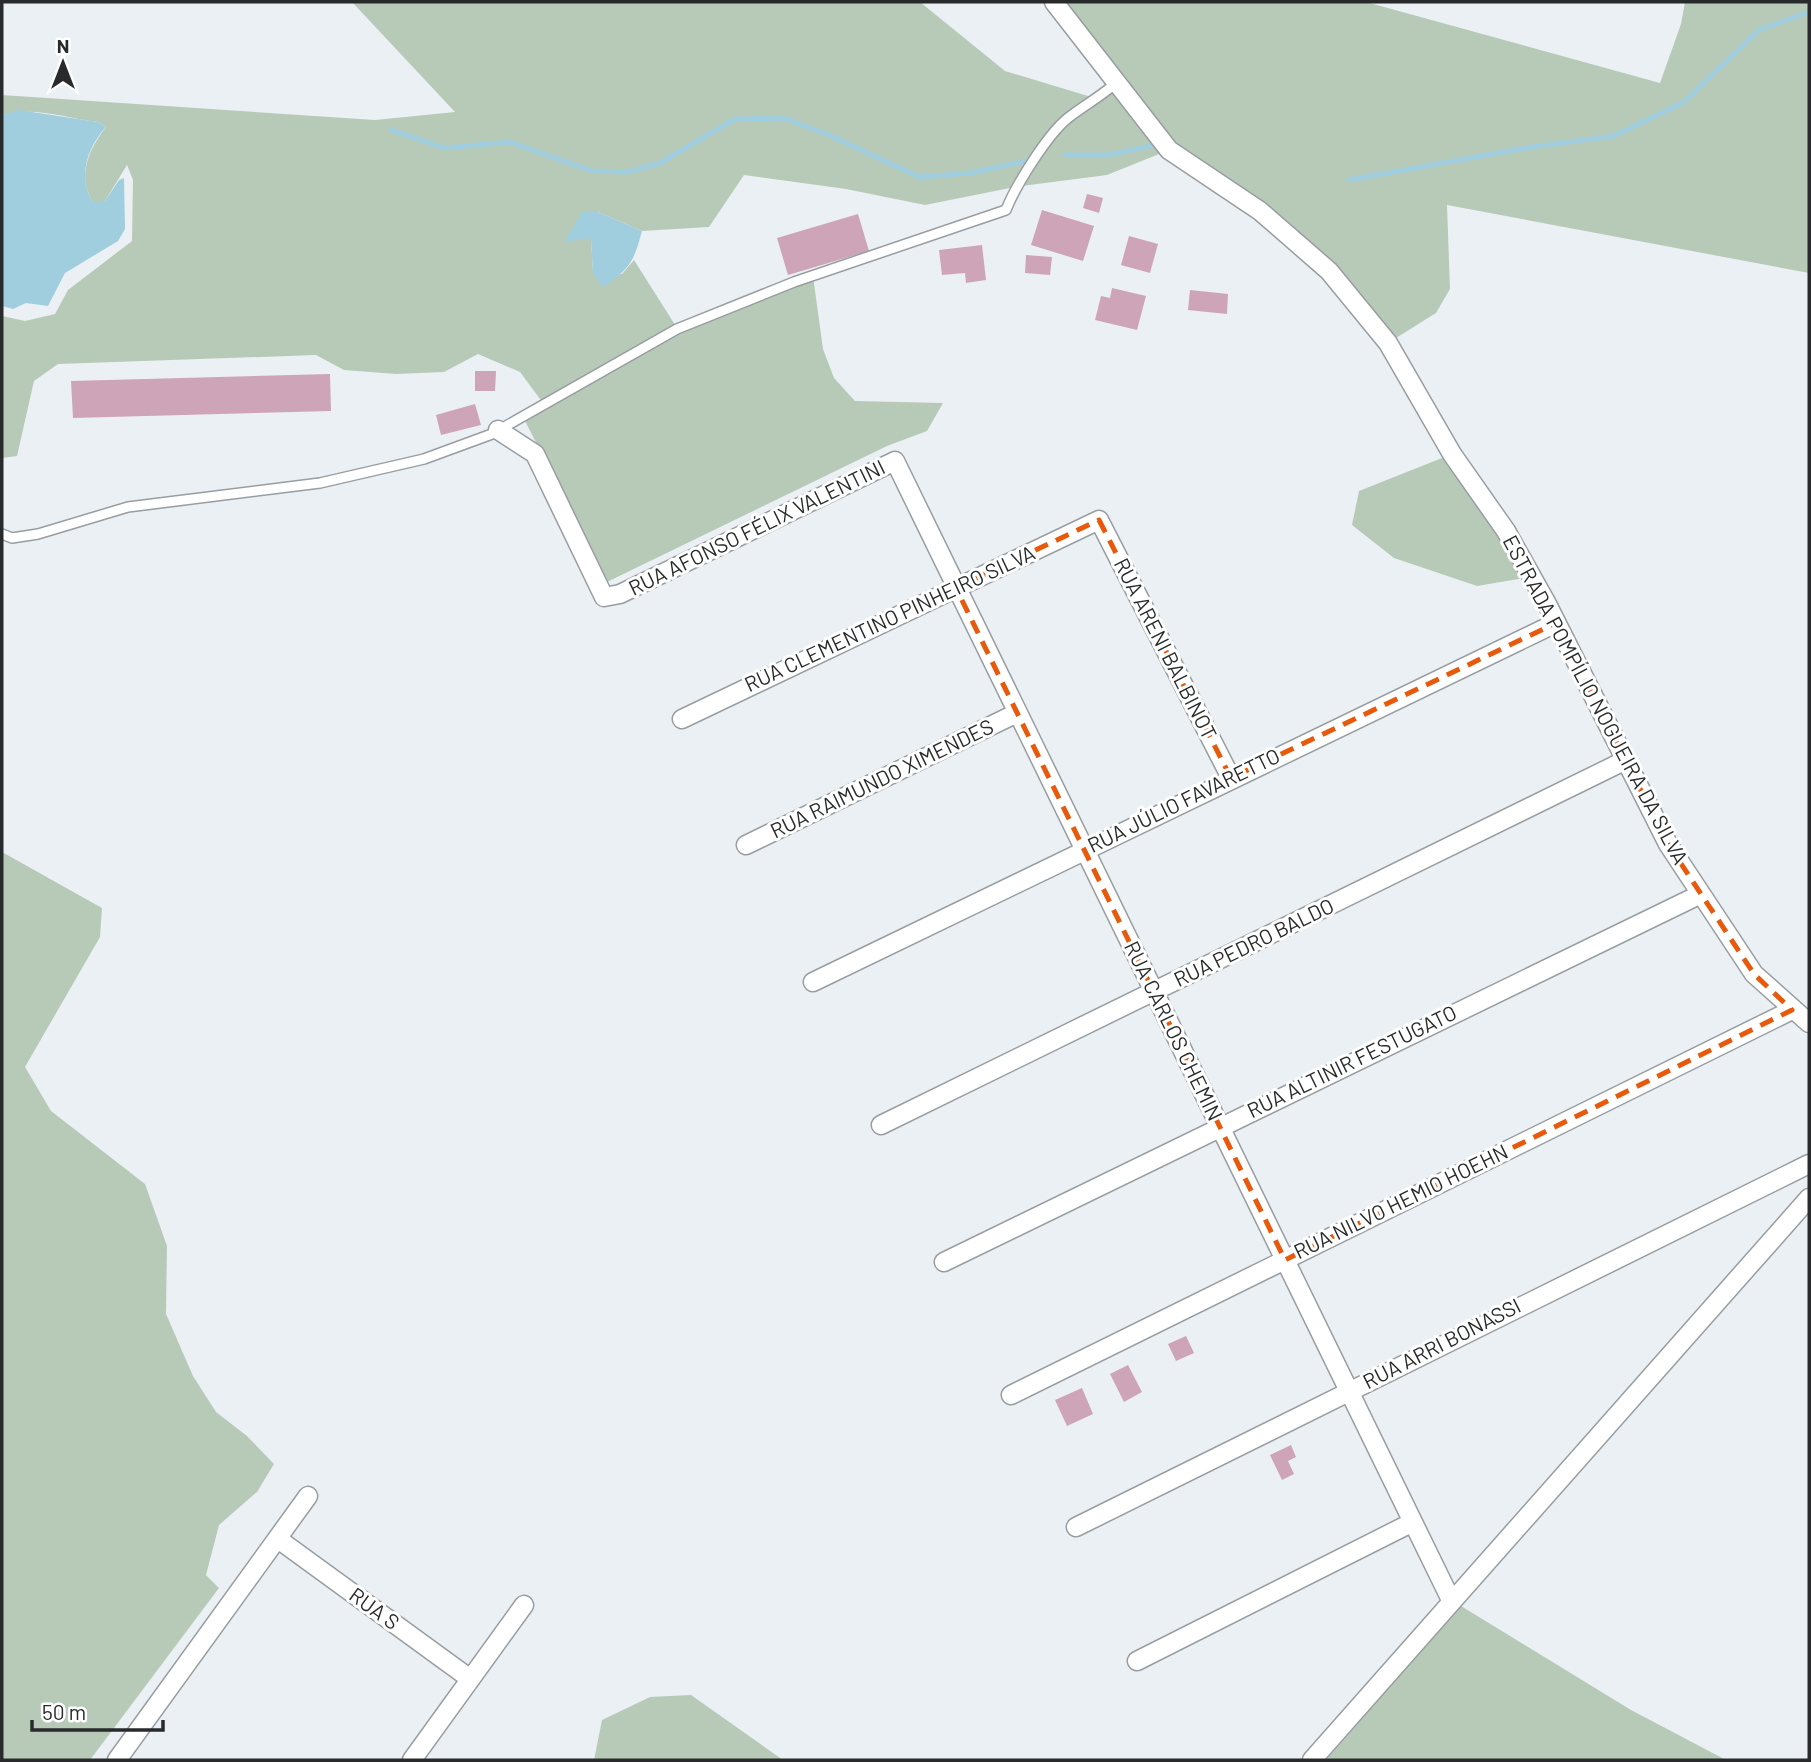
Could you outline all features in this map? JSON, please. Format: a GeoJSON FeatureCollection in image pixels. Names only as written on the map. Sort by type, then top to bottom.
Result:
{"type":"FeatureCollection","features":[{"type":"Feature","properties":{"kind":"street","name":"ESTRADA POMPÍLIO NOGUEIRA DA SILVA"},"geometry":{"type":"LineString","coordinates":[[1054,2],[1169,150],[1260,211],[1320,263],[1388,343],[1452,454],[1506,531],[1556,622],[1668,844],[1754,974],[1809,1023]]}},
{"type":"Feature","properties":{"kind":"street","name":"RUA AFONSO FÉLIX VALENTINI"},"geometry":{"type":"LineString","coordinates":[[498,430],[535,454],[604,597],[620,594],[895,461]]}},
{"type":"Feature","properties":{"kind":"street","name":"RUA CARLOS CHEMIN"},"geometry":{"type":"LineString","coordinates":[[895,461],[1451,1600]]}},
{"type":"Feature","properties":{"kind":"street","name":"RUA CLEMENTINO PINHEIRO SILVA"},"geometry":{"type":"LineString","coordinates":[[682,719],[1099,520]]}},
{"type":"Feature","properties":{"kind":"street","name":"RUA ARENI BALBINOT"},"geometry":{"type":"LineString","coordinates":[[1099,520],[1231,778]]}},
{"type":"Feature","properties":{"kind":"street","name":"RUA JÚLIO FAVARETTO"},"geometry":{"type":"LineString","coordinates":[[813,982],[1556,622]]}},
{"type":"Feature","properties":{"kind":"street","name":"RUA RAIMUNDO XIMENDES"},"geometry":{"type":"LineString","coordinates":[[746,845],[1017,713]]}},
{"type":"Feature","properties":{"kind":"street","name":"RUA PEDRO BALDO"},"geometry":{"type":"LineString","coordinates":[[881,1125],[1626,760]]}},
{"type":"Feature","properties":{"kind":"street","name":"RUA ALTINIR FESTUGATO"},"geometry":{"type":"LineString","coordinates":[[944,1262],[1701,894]]}},
{"type":"Feature","properties":{"kind":"street","name":"RUA NILVO HEMIO HOEHN"},"geometry":{"type":"LineString","coordinates":[[1011,1395],[1792,1010]]}},
{"type":"Feature","properties":{"kind":"street","name":"RUA ARRI BONASSI"},"geometry":{"type":"LineString","coordinates":[[1076,1527],[1809,1164]]}},
{"type":"Feature","properties":{"kind":"street"},"geometry":{"type":"LineString","coordinates":[[1312,1760],[1809,1198]]}},
{"type":"Feature","properties":{"kind":"street"},"geometry":{"type":"LineString","coordinates":[[117,1760],[308,1496]]}},
{"type":"Feature","properties":{"kind":"street"},"geometry":{"type":"LineString","coordinates":[[1137,1661],[1413,1522]]}},
{"type":"Feature","properties":{"kind":"street","name":"RUA S"},"geometry":{"type":"LineString","coordinates":[[278,1539],[469,1678]]}},
{"type":"Feature","properties":{"kind":"street"},"geometry":{"type":"LineString","coordinates":[[412,1760],[524,1605]]}},
{"type":"Feature","properties":{"kind":"lane"},"geometry":{"type":"LineString","coordinates":[[2,534],[12,538],[38,534],[128,507],[320,482],[424,459],[498,430],[677,329],[794,282],[1006,210],[1015,187],[1066,119],[1098,99],[1117,82]]}},
{"type":"Feature","properties":{"kind":"highlighted area"},"geometry":{"type":"Polygon","coordinates":[[[1099,520],[1231,778],[1556,623],[1668,844],[1754,974],[1792,1010],[1285,1260],[956,588],[1099,520]]]}},
{"type":"Feature","properties":{"kind":"green space"},"geometry":{"type":"Polygon","coordinates":[[[352,2],[920,2],[1005,71],[1098,99],[1117,82],[1054,2],[1366,2],[1660,83],[1681,24],[1685,2],[1809,2],[1809,273],[1447,205],[1450,289],[1436,313],[1388,343],[1329,271],[1169,150],[1107,175],[1015,187],[925,205],[846,189],[744,175],[709,227],[642,231],[598,212],[591,238],[593,273],[622,274],[634,260],[677,328],[813,276],[823,349],[834,378],[855,401],[943,403],[927,431],[887,446],[607,582],[522,415],[543,403],[520,372],[478,354],[444,372],[396,374],[344,370],[316,355],[58,364],[34,381],[17,456],[2,458],[2,316],[25,321],[55,314],[68,290],[132,241],[133,180],[127,165],[105,201],[92,201],[85,181],[85,172],[90,153],[106,127],[98,122],[38,112],[2,115],[2,95],[375,120],[455,112],[352,2]]]}},
{"type":"Feature","properties":{"kind":"green space"},"geometry":{"type":"Polygon","coordinates":[[[1452,454],[1531,577],[1477,586],[1394,558],[1352,525],[1359,491],[1452,454]]]}},
{"type":"Feature","properties":{"kind":"green space"},"geometry":{"type":"Polygon","coordinates":[[[2,852],[102,908],[100,937],[25,1067],[51,1111],[145,1184],[167,1246],[166,1314],[193,1376],[216,1412],[247,1436],[274,1464],[257,1492],[219,1525],[206,1575],[219,1588],[90,1760],[2,1760],[2,852]]]}},
{"type":"Feature","properties":{"kind":"green space"},"geometry":{"type":"Polygon","coordinates":[[[1461,1606],[1631,1710],[1726,1760],[1326,1760],[1461,1606]]]}},
{"type":"Feature","properties":{"kind":"green space"},"geometry":{"type":"Polygon","coordinates":[[[691,1695],[783,1760],[594,1760],[602,1720],[650,1697],[691,1695]]]}},
{"type":"Feature","properties":{"kind":"water"},"geometry":{"type":"Polygon","coordinates":[[[19,110],[98,122],[106,127],[90,153],[85,172],[86,181],[92,201],[105,201],[119,180],[124,178],[125,229],[118,241],[65,273],[48,306],[26,303],[13,309],[2,306],[2,115],[19,110]]]}},
{"type":"Feature","properties":{"kind":"water"},"geometry":{"type":"Polygon","coordinates":[[[583,211],[598,212],[642,231],[630,264],[603,287],[593,273],[591,238],[564,242],[583,211]]]}},
{"type":"Feature","properties":{"kind":"building"},"geometry":{"type":"Polygon","coordinates":[[[1087,194],[1103,198],[1099,213],[1083,208],[1087,194]]]}},
{"type":"Feature","properties":{"kind":"building"},"geometry":{"type":"Polygon","coordinates":[[[1042,210],[1094,226],[1083,261],[1031,245],[1042,210]]]}},
{"type":"Feature","properties":{"kind":"building"},"geometry":{"type":"Polygon","coordinates":[[[858,214],[869,251],[788,275],[777,238],[858,214]]]}},
{"type":"Feature","properties":{"kind":"building"},"geometry":{"type":"Polygon","coordinates":[[[1129,236],[1158,244],[1150,273],[1121,265],[1129,236]]]}},
{"type":"Feature","properties":{"kind":"building"},"geometry":{"type":"Polygon","coordinates":[[[982,245],[986,280],[966,283],[965,273],[942,275],[939,250],[982,245]]]}},
{"type":"Feature","properties":{"kind":"building"},"geometry":{"type":"Polygon","coordinates":[[[1026,255],[1052,257],[1050,275],[1025,273],[1026,255]]]}},
{"type":"Feature","properties":{"kind":"building"},"geometry":{"type":"Polygon","coordinates":[[[1112,288],[1146,296],[1137,330],[1095,320],[1101,296],[1110,298],[1112,288]]]}},
{"type":"Feature","properties":{"kind":"building"},"geometry":{"type":"Polygon","coordinates":[[[1190,290],[1228,294],[1227,314],[1188,310],[1190,290]]]}},
{"type":"Feature","properties":{"kind":"building"},"geometry":{"type":"Polygon","coordinates":[[[475,371],[496,371],[495,391],[475,391],[475,371]]]}},
{"type":"Feature","properties":{"kind":"building"},"geometry":{"type":"Polygon","coordinates":[[[330,374],[331,411],[73,418],[71,381],[330,374]]]}},
{"type":"Feature","properties":{"kind":"building"},"geometry":{"type":"Polygon","coordinates":[[[475,404],[481,425],[441,435],[436,415],[475,404]]]}},
{"type":"Feature","properties":{"kind":"building"},"geometry":{"type":"Polygon","coordinates":[[[1186,1336],[1194,1353],[1176,1361],[1168,1344],[1186,1336]]]}},
{"type":"Feature","properties":{"kind":"building"},"geometry":{"type":"Polygon","coordinates":[[[1128,1365],[1142,1392],[1124,1402],[1110,1374],[1128,1365]]]}},
{"type":"Feature","properties":{"kind":"building"},"geometry":{"type":"Polygon","coordinates":[[[1082,1388],[1093,1414],[1067,1426],[1055,1400],[1082,1388]]]}},
{"type":"Feature","properties":{"kind":"building"},"geometry":{"type":"Polygon","coordinates":[[[1291,1445],[1296,1457],[1288,1461],[1294,1474],[1282,1480],[1270,1455],[1291,1445]]]}},
{"type":"Feature","properties":{"kind":"waterway"},"geometry":{"type":"LineString","coordinates":[[1349,180],[1525,148],[1614,136],[1684,102],[1759,30],[1809,12]]}},
{"type":"Feature","properties":{"kind":"waterway"},"geometry":{"type":"LineString","coordinates":[[391,130],[445,148],[510,142],[592,171],[628,172],[660,163],[735,119],[784,118],[829,135],[919,177],[971,173],[1031,160]]}},
{"type":"Feature","properties":{"kind":"waterway"},"geometry":{"type":"LineString","coordinates":[[1065,155],[1108,155],[1151,146]]}}]}
